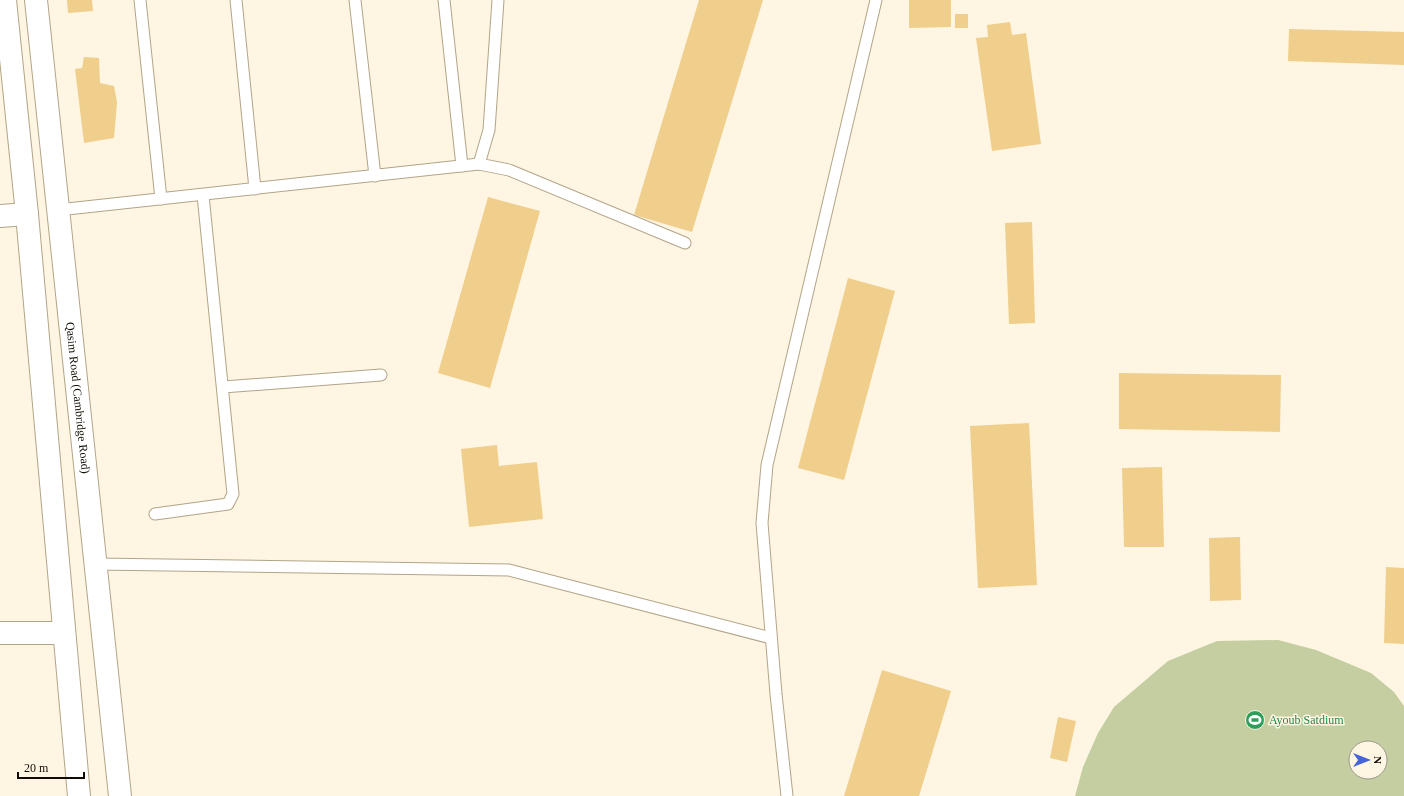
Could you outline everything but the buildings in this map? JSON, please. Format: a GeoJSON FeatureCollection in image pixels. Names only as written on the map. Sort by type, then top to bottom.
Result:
{"type":"FeatureCollection","features":[{"type":"Feature","properties":{"kind":"main road"},"geometry":{"type":"LineString","coordinates":[[5,0],[27,214],[79,796]]}},
{"type":"Feature","properties":{"kind":"main road","name":"Qasim Road (Cambridge Road)"},"geometry":{"type":"LineString","coordinates":[[36,0],[120,796]]}},
{"type":"Feature","properties":{"kind":"main road"},"geometry":{"type":"LineString","coordinates":[[0,216],[27,214]]}},
{"type":"Feature","properties":{"kind":"main road"},"geometry":{"type":"LineString","coordinates":[[0,633],[64,633]]}},
{"type":"Feature","properties":{"kind":"lane"},"geometry":{"type":"LineString","coordinates":[[140,0],[161,199]]}},
{"type":"Feature","properties":{"kind":"lane"},"geometry":{"type":"LineString","coordinates":[[236,0],[255,189]]}},
{"type":"Feature","properties":{"kind":"lane"},"geometry":{"type":"LineString","coordinates":[[355,0],[374,176]]}},
{"type":"Feature","properties":{"kind":"lane"},"geometry":{"type":"LineString","coordinates":[[444,0],[462,166]]}},
{"type":"Feature","properties":{"kind":"lane"},"geometry":{"type":"LineString","coordinates":[[479,164],[489,130],[498,0]]}},
{"type":"Feature","properties":{"kind":"lane"},"geometry":{"type":"LineString","coordinates":[[786,796],[762,523],[767,465],[876,0]]}},
{"type":"Feature","properties":{"kind":"lane"},"geometry":{"type":"LineString","coordinates":[[58,210],[479,164],[509,170],[685,243]]}},
{"type":"Feature","properties":{"kind":"lane"},"geometry":{"type":"LineString","coordinates":[[155,514],[228,504],[233,494],[203,195]]}},
{"type":"Feature","properties":{"kind":"lane"},"geometry":{"type":"LineString","coordinates":[[223,386],[381,375]]}},
{"type":"Feature","properties":{"kind":"lane"},"geometry":{"type":"LineString","coordinates":[[96,564],[509,570],[771,638]]}},
{"type":"Feature","properties":{"kind":"green space","name":"Ayoub Satdium"},"geometry":{"type":"Polygon","coordinates":[[[1278,640],[1316,650],[1371,673],[1394,692],[1404,706],[1404,796],[1075,796],[1083,767],[1098,733],[1114,707],[1168,661],[1217,641],[1278,640]]]}},
{"type":"Feature","properties":{"kind":"place","name":"Ayoub Satdium"},"geometry":{"type":"Point","coordinates":[1255,720]}}]}
